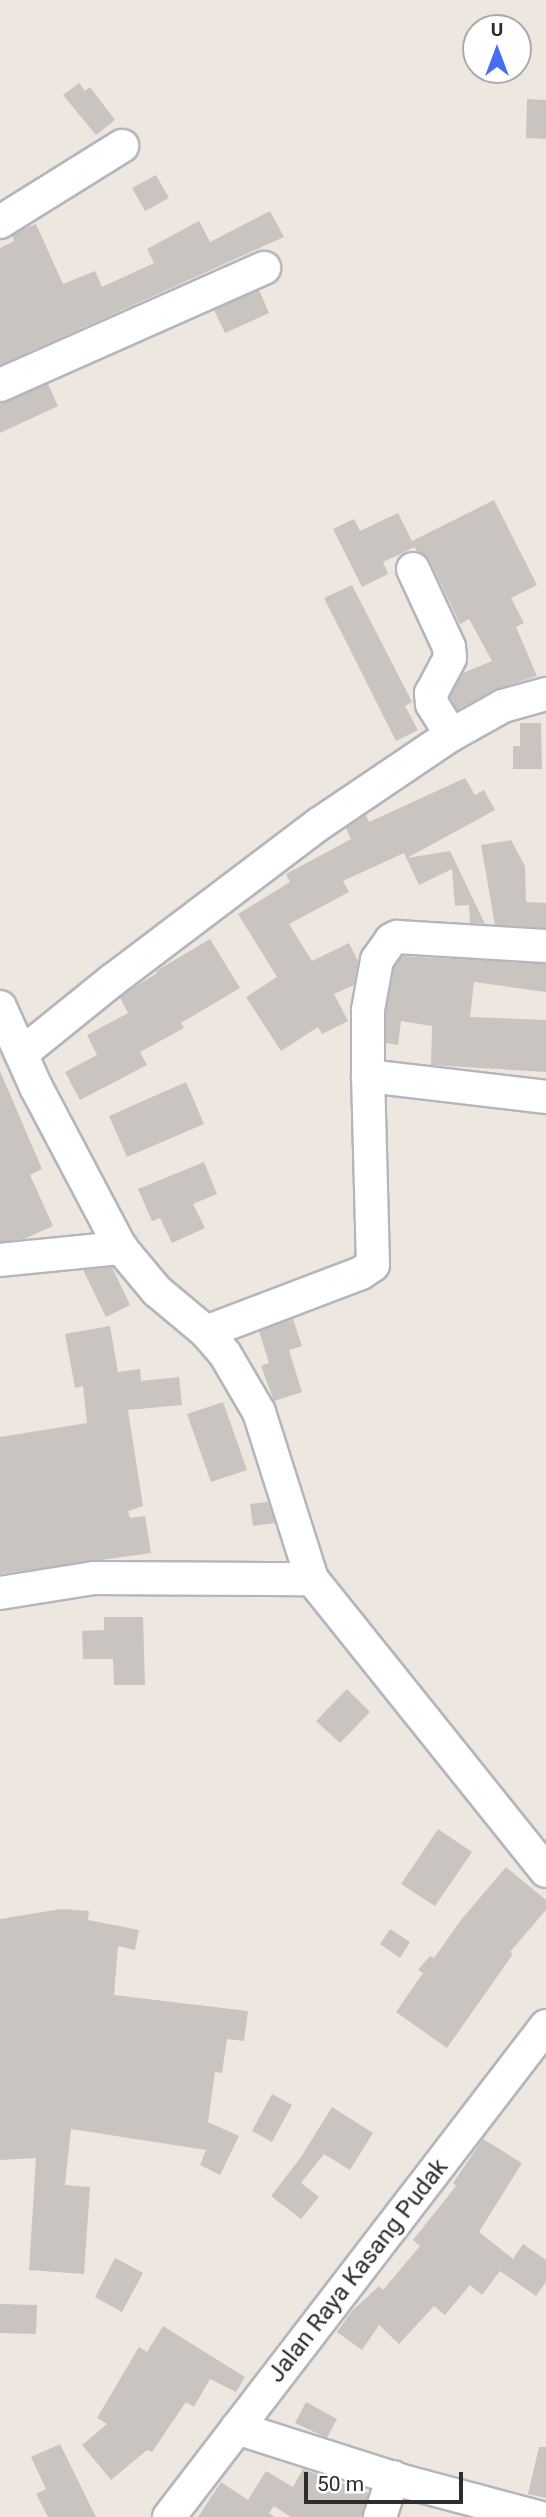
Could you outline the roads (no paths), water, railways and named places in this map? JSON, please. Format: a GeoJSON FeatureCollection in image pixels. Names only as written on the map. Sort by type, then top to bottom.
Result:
{"type":"FeatureCollection","features":[{"type":"Feature","properties":{"kind":"street"},"geometry":{"type":"LineString","coordinates":[[0,222],[122,146]]}},
{"type":"Feature","properties":{"kind":"street"},"geometry":{"type":"LineString","coordinates":[[0,385],[264,268]]}},
{"type":"Feature","properties":{"kind":"street"},"geometry":{"type":"LineString","coordinates":[[413,569],[449,647],[450,658],[431,693],[432,704],[451,735]]}},
{"type":"Feature","properties":{"kind":"street"},"geometry":{"type":"LineString","coordinates":[[22,1054],[114,979],[319,824],[451,735],[503,706],[546,694]]}},
{"type":"Feature","properties":{"kind":"street"},"geometry":{"type":"LineString","coordinates":[[206,1332],[361,1273],[373,1265],[368,1010],[377,960],[391,940],[397,937],[546,946]]}},
{"type":"Feature","properties":{"kind":"street"},"geometry":{"type":"LineString","coordinates":[[0,1007],[36,1087],[121,1248],[157,1291],[206,1332],[225,1354],[259,1412],[312,1579],[546,1871]]}},
{"type":"Feature","properties":{"kind":"street"},"geometry":{"type":"LineString","coordinates":[[368,1076],[546,1097]]}},
{"type":"Feature","properties":{"kind":"street"},"geometry":{"type":"LineString","coordinates":[[0,1259],[121,1248]]}},
{"type":"Feature","properties":{"kind":"street"},"geometry":{"type":"LineString","coordinates":[[0,1593],[94,1578],[312,1579]]}},
{"type":"Feature","properties":{"kind":"street","name":"Jalan Raya Kasang Pudak"},"geometry":{"type":"LineString","coordinates":[[169,2517],[546,2026]]}},
{"type":"Feature","properties":{"kind":"street"},"geometry":{"type":"LineString","coordinates":[[237,2428],[393,2477],[538,2517]]}},
{"type":"Feature","properties":{"kind":"street"},"geometry":{"type":"LineString","coordinates":[[380,2517],[393,2477]]}}]}
